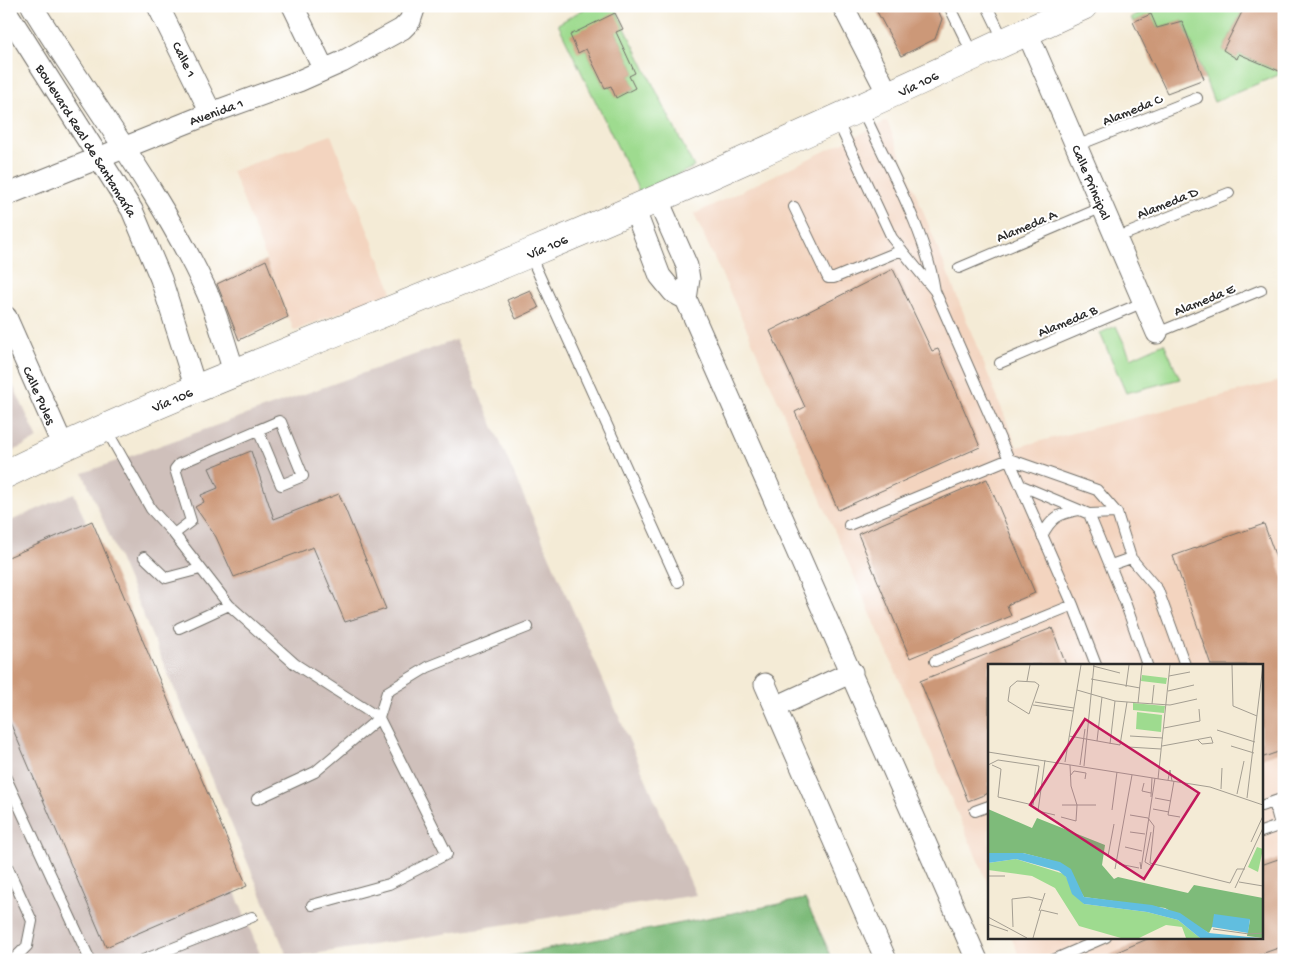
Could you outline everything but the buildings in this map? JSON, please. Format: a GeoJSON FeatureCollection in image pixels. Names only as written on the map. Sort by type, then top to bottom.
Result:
{"type":"FeatureCollection","features":[{"type":"Feature","properties":{"kind":"main road","name":"Vía 106"},"geometry":{"type":"LineString","coordinates":[[6,474],[63,446],[196,389],[529,254],[889,96],[1083,6]]}},
{"type":"Feature","properties":{"kind":"street","name":"Boulevard Real de Santamaría"},"geometry":{"type":"LineString","coordinates":[[32,6],[124,146],[206,289],[235,374]]}},
{"type":"Feature","properties":{"kind":"street","name":"Calle 1"},"geometry":{"type":"LineString","coordinates":[[158,6],[211,113]]}},
{"type":"Feature","properties":{"kind":"street"},"geometry":{"type":"LineString","coordinates":[[293,6],[324,70]]}},
{"type":"Feature","properties":{"kind":"street"},"geometry":{"type":"LineString","coordinates":[[842,6],[889,96]]}},
{"type":"Feature","properties":{"kind":"street","name":"Avenida 1"},"geometry":{"type":"LineString","coordinates":[[6,195],[124,146],[324,70],[402,29],[415,9]]}},
{"type":"Feature","properties":{"kind":"street","name":"Boulevard Real de Santamaría"},"geometry":{"type":"LineString","coordinates":[[6,11],[132,210],[161,279],[196,389]]}},
{"type":"Feature","properties":{"kind":"street","name":"Calle Principal"},"geometry":{"type":"LineString","coordinates":[[1016,37],[1076,146],[1157,332]]}},
{"type":"Feature","properties":{"kind":"street"},"geometry":{"type":"LineString","coordinates":[[646,203],[660,276],[673,292],[686,299]]}},
{"type":"Feature","properties":{"kind":"street"},"geometry":{"type":"LineString","coordinates":[[646,203],[687,266],[689,279],[686,299],[852,672],[977,960]]}},
{"type":"Feature","properties":{"kind":"street","name":"Calle Pules"},"geometry":{"type":"LineString","coordinates":[[6,317],[63,446]]}},
{"type":"Feature","properties":{"kind":"street"},"geometry":{"type":"LineString","coordinates":[[776,707],[852,672]]}},
{"type":"Feature","properties":{"kind":"street"},"geometry":{"type":"LineString","coordinates":[[765,684],[886,960]]}},
{"type":"Feature","properties":{"kind":"lane"},"geometry":{"type":"LineString","coordinates":[[949,6],[973,56]]}},
{"type":"Feature","properties":{"kind":"lane"},"geometry":{"type":"LineString","coordinates":[[987,6],[1016,37]]}},
{"type":"Feature","properties":{"kind":"lane","name":"Alameda C"},"geometry":{"type":"LineString","coordinates":[[1076,146],[1197,98]]}},
{"type":"Feature","properties":{"kind":"lane"},"geometry":{"type":"LineString","coordinates":[[861,107],[914,223],[932,268],[935,291]]}},
{"type":"Feature","properties":{"kind":"lane"},"geometry":{"type":"LineString","coordinates":[[836,118],[892,238],[935,291],[1073,605],[1096,664]]}},
{"type":"Feature","properties":{"kind":"lane","name":"Alameda D"},"geometry":{"type":"LineString","coordinates":[[1116,238],[1229,193]]}},
{"type":"Feature","properties":{"kind":"lane"},"geometry":{"type":"LineString","coordinates":[[794,207],[828,278],[834,278],[902,250]]}},
{"type":"Feature","properties":{"kind":"lane","name":"Alameda A"},"geometry":{"type":"LineString","coordinates":[[959,268],[1103,208]]}},
{"type":"Feature","properties":{"kind":"lane"},"geometry":{"type":"LineString","coordinates":[[529,254],[678,582]]}},
{"type":"Feature","properties":{"kind":"lane","name":"Alameda E"},"geometry":{"type":"LineString","coordinates":[[1157,332],[1261,290]]}},
{"type":"Feature","properties":{"kind":"lane","name":"Alameda B"},"geometry":{"type":"LineString","coordinates":[[1000,363],[1144,302]]}},
{"type":"Feature","properties":{"kind":"lane"},"geometry":{"type":"LineString","coordinates":[[174,534],[191,521],[176,466],[258,430],[281,422],[302,473],[301,478],[281,485],[258,430]]}},
{"type":"Feature","properties":{"kind":"lane"},"geometry":{"type":"LineString","coordinates":[[106,428],[151,509],[174,534],[228,605],[295,664],[379,718],[447,854],[389,884],[312,905]]}},
{"type":"Feature","properties":{"kind":"lane"},"geometry":{"type":"LineString","coordinates":[[849,525],[1009,459],[1097,490],[1117,513],[1131,558],[1156,585],[1185,664]]}},
{"type":"Feature","properties":{"kind":"lane"},"geometry":{"type":"LineString","coordinates":[[1020,485],[1085,512],[1110,564],[1148,664]]}},
{"type":"Feature","properties":{"kind":"lane"},"geometry":{"type":"LineString","coordinates":[[1042,536],[1048,524],[1057,515],[1085,512],[1117,513]]}},
{"type":"Feature","properties":{"kind":"lane"},"geometry":{"type":"LineString","coordinates":[[144,557],[166,578],[200,569]]}},
{"type":"Feature","properties":{"kind":"lane"},"geometry":{"type":"LineString","coordinates":[[1110,564],[1131,558]]}},
{"type":"Feature","properties":{"kind":"lane"},"geometry":{"type":"LineString","coordinates":[[178,628],[228,605]]}},
{"type":"Feature","properties":{"kind":"lane"},"geometry":{"type":"LineString","coordinates":[[935,661],[1073,605]]}},
{"type":"Feature","properties":{"kind":"lane"},"geometry":{"type":"LineString","coordinates":[[257,799],[315,772],[379,718],[387,692],[428,667],[528,627]]}},
{"type":"Feature","properties":{"kind":"lane"},"geometry":{"type":"LineString","coordinates":[[6,778],[90,960]]}},
{"type":"Feature","properties":{"kind":"lane"},"geometry":{"type":"LineString","coordinates":[[1262,806],[1279,800],[1282,824],[1262,832]]}},
{"type":"Feature","properties":{"kind":"lane"},"geometry":{"type":"LineString","coordinates":[[975,811],[988,806]]}},
{"type":"Feature","properties":{"kind":"lane"},"geometry":{"type":"LineString","coordinates":[[6,864],[32,921],[27,946],[13,960]]}},
{"type":"Feature","properties":{"kind":"lane"},"geometry":{"type":"LineString","coordinates":[[144,960],[252,917]]}},
{"type":"Feature","properties":{"kind":"lane"},"geometry":{"type":"LineString","coordinates":[[1053,960],[1104,938]]}},
{"type":"Feature","properties":{"kind":"shaded area"},"geometry":{"type":"Polygon","coordinates":[[[887,121],[1017,447],[1284,380],[1284,960],[1021,960],[1011,938],[1262,938],[1262,664],[988,664],[988,884],[748,332],[694,214],[887,121]]]}},
{"type":"Feature","properties":{"kind":"shaded area"},"geometry":{"type":"Polygon","coordinates":[[[331,135],[392,292],[294,331],[232,171],[331,135]]]}},
{"type":"Feature","properties":{"kind":"shaded area"},"geometry":{"type":"Polygon","coordinates":[[[456,340],[696,895],[288,958],[83,473],[456,340]]]}},
{"type":"Feature","properties":{"kind":"shaded area"},"geometry":{"type":"Polygon","coordinates":[[[6,370],[38,439],[6,454],[6,370]]]}},
{"type":"Feature","properties":{"kind":"shaded area"},"geometry":{"type":"Polygon","coordinates":[[[74,493],[260,954],[247,960],[6,960],[6,523],[74,493]]]}},
{"type":"Feature","properties":{"kind":"green space"},"geometry":{"type":"Polygon","coordinates":[[[589,6],[614,6],[694,167],[640,193],[558,24],[589,6]],[[615,14],[578,52],[586,49],[605,88],[611,86],[616,97],[635,89],[629,76],[635,73],[616,32],[615,14]]]}},
{"type":"Feature","properties":{"kind":"green space"},"geometry":{"type":"Polygon","coordinates":[[[1154,6],[1245,6],[1223,50],[1237,58],[1239,54],[1283,73],[1214,102],[1183,21],[1157,28],[1151,14],[1133,22],[1131,17],[1154,6]]]}},
{"type":"Feature","properties":{"kind":"green space"},"geometry":{"type":"Polygon","coordinates":[[[1116,326],[1131,358],[1164,343],[1180,379],[1126,393],[1100,333],[1116,326]]]}},
{"type":"Feature","properties":{"kind":"green space"},"geometry":{"type":"Polygon","coordinates":[[[805,899],[833,960],[492,960],[805,899]]]}}]}
